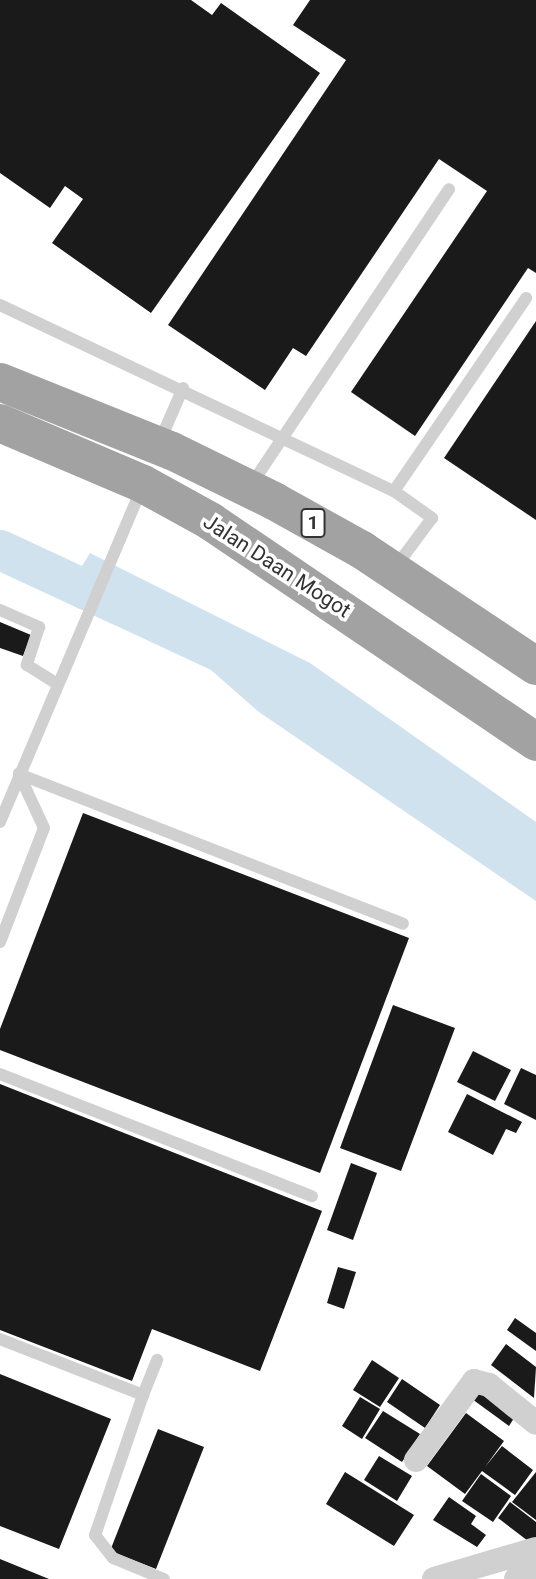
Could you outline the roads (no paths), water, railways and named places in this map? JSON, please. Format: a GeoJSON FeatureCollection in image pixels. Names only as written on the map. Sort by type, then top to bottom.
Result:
{"type":"FeatureCollection","features":[{"type":"Feature","properties":{"kind":"highway","name":"1"},"geometry":{"type":"LineString","coordinates":[[0,382],[158,445],[249,489],[393,571],[536,666]]}},
{"type":"Feature","properties":{"kind":"highway","name":"Jalan Daan Mogot"},"geometry":{"type":"LineString","coordinates":[[0,424],[137,499],[269,558],[536,741]]}},
{"type":"Feature","properties":{"kind":"street"},"geometry":{"type":"LineString","coordinates":[[416,1460],[474,1381],[489,1385],[536,1423]]}},
{"type":"Feature","properties":{"kind":"street"},"geometry":{"type":"LineString","coordinates":[[434,1579],[497,1570],[536,1549]]}},
{"type":"Feature","properties":{"kind":"street"},"geometry":{"type":"LineString","coordinates":[[516,1579],[536,1573]]}},
{"type":"Feature","properties":{"kind":"lane"},"geometry":{"type":"LineString","coordinates":[[249,489],[283,434],[449,189]]}},
{"type":"Feature","properties":{"kind":"lane"},"geometry":{"type":"LineString","coordinates":[[394,491],[526,298]]}},
{"type":"Feature","properties":{"kind":"lane"},"geometry":{"type":"LineString","coordinates":[[0,305],[283,434],[394,491],[432,518],[393,571]]}},
{"type":"Feature","properties":{"kind":"lane"},"geometry":{"type":"LineString","coordinates":[[158,445],[183,388]]}},
{"type":"Feature","properties":{"kind":"lane"},"geometry":{"type":"LineString","coordinates":[[0,822],[137,499]]}},
{"type":"Feature","properties":{"kind":"lane"},"geometry":{"type":"LineString","coordinates":[[0,610],[39,627],[27,665],[58,684]]}},
{"type":"Feature","properties":{"kind":"lane"},"geometry":{"type":"LineString","coordinates":[[19,774],[403,924]]}},
{"type":"Feature","properties":{"kind":"lane"},"geometry":{"type":"LineString","coordinates":[[0,942],[44,828],[19,774]]}},
{"type":"Feature","properties":{"kind":"lane"},"geometry":{"type":"LineString","coordinates":[[0,1074],[312,1196]]}},
{"type":"Feature","properties":{"kind":"lane"},"geometry":{"type":"LineString","coordinates":[[0,1339],[143,1395]]}},
{"type":"Feature","properties":{"kind":"lane"},"geometry":{"type":"LineString","coordinates":[[157,1360],[95,1535],[113,1558],[164,1579]]}},
{"type":"Feature","properties":{"kind":"water"},"geometry":{"type":"Polygon","coordinates":[[[90,553],[310,663],[536,822],[536,901],[259,712],[211,670],[61,600],[90,553]]]}},
{"type":"Feature","properties":{"kind":"waterway"},"geometry":{"type":"LineString","coordinates":[[0,550],[121,606]]}}]}
